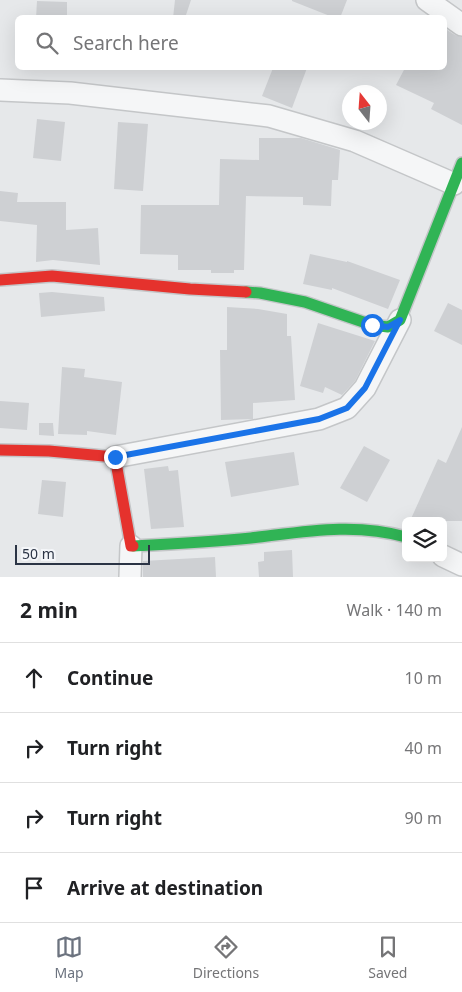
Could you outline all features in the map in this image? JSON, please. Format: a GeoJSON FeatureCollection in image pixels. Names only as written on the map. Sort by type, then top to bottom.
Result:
{"type":"FeatureCollection","features":[{"type":"Feature","properties":{"kind":"street"},"geometry":{"type":"LineString","coordinates":[[427,0],[462,24]]}},
{"type":"Feature","properties":{"kind":"street"},"geometry":{"type":"LineString","coordinates":[[0,90],[70,92],[269,116],[356,141],[454,184]]}},
{"type":"Feature","properties":{"kind":"street"},"geometry":{"type":"LineString","coordinates":[[0,450],[48,451],[115,457],[319,419],[347,408],[365,388],[400,320],[462,163]]}},
{"type":"Feature","properties":{"kind":"street"},"geometry":{"type":"LineString","coordinates":[[0,280],[52,276],[190,289],[260,293],[305,302],[372,325],[388,327],[400,320]]}},
{"type":"Feature","properties":{"kind":"street"},"geometry":{"type":"LineString","coordinates":[[115,457],[131,546],[130,577]]}},
{"type":"Feature","properties":{"kind":"street"},"geometry":{"type":"LineString","coordinates":[[131,546],[227,540],[345,529],[373,528],[402,536]]}},
{"type":"Feature","properties":{"kind":"street"},"geometry":{"type":"LineString","coordinates":[[447,558],[462,565]]}},
{"type":"Feature","properties":{"kind":"building"},"geometry":{"type":"Polygon","coordinates":[[[175,0],[191,0],[186,15],[173,15],[175,0]]]}},
{"type":"Feature","properties":{"kind":"building"},"geometry":{"type":"Polygon","coordinates":[[[347,0],[341,15],[327,15],[292,1],[347,0]]]}},
{"type":"Feature","properties":{"kind":"building"},"geometry":{"type":"Polygon","coordinates":[[[37,1],[67,2],[67,15],[36,15],[37,1]]]}},
{"type":"Feature","properties":{"kind":"building"},"geometry":{"type":"Polygon","coordinates":[[[447,30],[462,37],[462,125],[431,109],[434,103],[396,85],[404,70],[447,70],[447,30]]]}},
{"type":"Feature","properties":{"kind":"building"},"geometry":{"type":"Polygon","coordinates":[[[272,70],[306,70],[292,108],[262,96],[272,70]]]}},
{"type":"Feature","properties":{"kind":"building"},"geometry":{"type":"Polygon","coordinates":[[[37,119],[65,122],[61,161],[33,158],[37,119]]]}},
{"type":"Feature","properties":{"kind":"building"},"geometry":{"type":"Polygon","coordinates":[[[118,122],[148,124],[143,191],[114,189],[118,122]]]}},
{"type":"Feature","properties":{"kind":"building"},"geometry":{"type":"Polygon","coordinates":[[[259,138],[301,138],[340,150],[338,180],[332,180],[331,206],[303,205],[303,197],[246,196],[244,270],[234,270],[234,273],[211,273],[211,270],[178,270],[178,255],[140,254],[141,205],[219,205],[220,159],[259,160],[259,138]]]}},
{"type":"Feature","properties":{"kind":"building"},"geometry":{"type":"Polygon","coordinates":[[[0,191],[18,193],[17,202],[66,202],[66,230],[98,228],[100,265],[53,260],[36,262],[37,225],[0,221],[0,191]]]}},
{"type":"Feature","properties":{"kind":"building"},"geometry":{"type":"Polygon","coordinates":[[[310,254],[347,261],[400,280],[388,309],[332,288],[332,290],[303,284],[310,254]]]}},
{"type":"Feature","properties":{"kind":"building"},"geometry":{"type":"Polygon","coordinates":[[[52,292],[104,297],[105,311],[41,317],[39,293],[52,292]]]}},
{"type":"Feature","properties":{"kind":"building"},"geometry":{"type":"Polygon","coordinates":[[[448,303],[462,310],[462,345],[434,331],[448,303]]]}},
{"type":"Feature","properties":{"kind":"building"},"geometry":{"type":"Polygon","coordinates":[[[227,307],[258,309],[287,314],[287,336],[291,336],[295,400],[253,403],[253,419],[221,420],[220,350],[227,350],[227,307]]]}},
{"type":"Feature","properties":{"kind":"building"},"geometry":{"type":"Polygon","coordinates":[[[318,323],[375,341],[355,381],[342,395],[325,387],[323,393],[300,386],[318,323]]]}},
{"type":"Feature","properties":{"kind":"building"},"geometry":{"type":"Polygon","coordinates":[[[62,367],[85,369],[84,377],[122,382],[116,435],[87,431],[87,435],[58,434],[62,367]]]}},
{"type":"Feature","properties":{"kind":"building"},"geometry":{"type":"Polygon","coordinates":[[[0,401],[29,403],[27,430],[0,428],[0,401]]]}},
{"type":"Feature","properties":{"kind":"building"},"geometry":{"type":"Polygon","coordinates":[[[39,423],[53,423],[54,436],[39,435],[39,423]]]}},
{"type":"Feature","properties":{"kind":"building"},"geometry":{"type":"Polygon","coordinates":[[[462,427],[462,521],[447,521],[447,517],[412,517],[438,459],[446,463],[462,427]]]}},
{"type":"Feature","properties":{"kind":"building"},"geometry":{"type":"Polygon","coordinates":[[[364,446],[390,460],[367,502],[340,488],[364,446]]]}},
{"type":"Feature","properties":{"kind":"building"},"geometry":{"type":"Polygon","coordinates":[[[294,452],[299,485],[231,497],[225,462],[294,452]]]}},
{"type":"Feature","properties":{"kind":"building"},"geometry":{"type":"Polygon","coordinates":[[[168,466],[169,471],[178,470],[184,527],[151,529],[144,469],[168,466]]]}},
{"type":"Feature","properties":{"kind":"building"},"geometry":{"type":"Polygon","coordinates":[[[42,480],[66,482],[63,517],[38,514],[42,480]]]}},
{"type":"Feature","properties":{"kind":"building"},"geometry":{"type":"Polygon","coordinates":[[[292,550],[293,577],[259,577],[258,562],[264,561],[264,552],[292,550]]]}},
{"type":"Feature","properties":{"kind":"building"},"geometry":{"type":"Polygon","coordinates":[[[215,557],[216,577],[143,577],[143,561],[215,557]]]}},
{"type":"Feature","properties":{"kind":"traffic: fast"},"geometry":{"type":"LineString","coordinates":[[246,292],[305,302],[372,325],[388,327],[400,320],[462,163]]}},
{"type":"Feature","properties":{"kind":"traffic: fast"},"geometry":{"type":"LineString","coordinates":[[133,546],[221,541],[309,531],[348,529],[387,532],[402,536]]}},
{"type":"Feature","properties":{"kind":"traffic: jam"},"geometry":{"type":"LineString","coordinates":[[0,280],[52,276],[190,289],[246,292]]}},
{"type":"Feature","properties":{"kind":"traffic: jam"},"geometry":{"type":"LineString","coordinates":[[0,450],[49,451],[115,457],[131,546],[133,546]]}},
{"type":"Feature","properties":{"kind":"route"},"geometry":{"type":"LineString","coordinates":[[115,457],[319,419],[347,408],[365,388],[400,320],[388,327],[372,325]]}}]}
